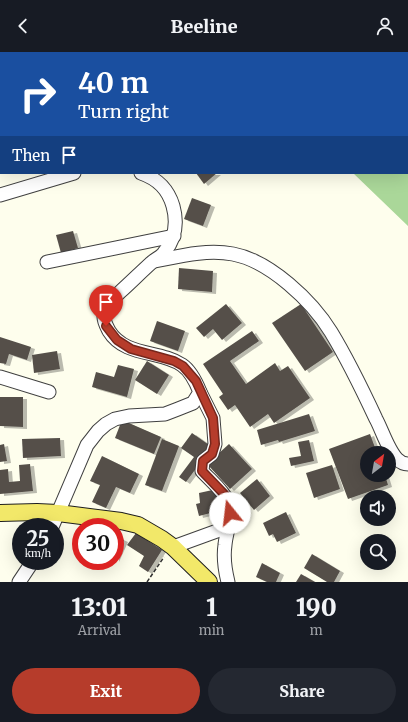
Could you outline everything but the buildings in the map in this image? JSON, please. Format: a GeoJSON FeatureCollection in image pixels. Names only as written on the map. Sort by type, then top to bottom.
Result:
{"type":"FeatureCollection","features":[{"type":"Feature","properties":{"kind":"main road"},"geometry":{"type":"LineString","coordinates":[[0,513],[37,512],[50,518]]}},
{"type":"Feature","properties":{"kind":"main road"},"geometry":{"type":"LineString","coordinates":[[64,520],[121,521],[149,531],[173,547],[209,582]]}},
{"type":"Feature","properties":{"kind":"street"},"geometry":{"type":"LineString","coordinates":[[0,195],[71,174]]}},
{"type":"Feature","properties":{"kind":"street"},"geometry":{"type":"LineString","coordinates":[[144,174],[161,183],[168,192],[175,214],[174,236],[162,255],[153,261],[111,301],[104,318],[106,326],[117,340],[131,349],[174,361],[183,366],[196,381],[213,418],[215,444],[212,454],[203,461],[202,471],[225,495],[229,504],[230,513],[224,559],[228,582]]}},
{"type":"Feature","properties":{"kind":"street"},"geometry":{"type":"LineString","coordinates":[[47,262],[174,236]]}},
{"type":"Feature","properties":{"kind":"street"},"geometry":{"type":"LineString","coordinates":[[153,261],[202,253],[219,252],[234,254],[250,259],[292,286],[312,306],[330,331],[351,366],[389,446],[397,459],[408,464]]}},
{"type":"Feature","properties":{"kind":"street"},"geometry":{"type":"LineString","coordinates":[[0,377],[49,392]]}},
{"type":"Feature","properties":{"kind":"street"},"geometry":{"type":"LineString","coordinates":[[56,518],[87,445],[98,431],[106,424],[116,419],[129,416],[165,414],[172,412],[193,403],[200,392]]}},
{"type":"Feature","properties":{"kind":"street"},"geometry":{"type":"LineString","coordinates":[[173,547],[228,527]]}},
{"type":"Feature","properties":{"kind":"street"},"geometry":{"type":"LineString","coordinates":[[19,582],[27,570]]}},
{"type":"Feature","properties":{"kind":"path"},"geometry":{"type":"LineString","coordinates":[[148,582],[156,568],[173,547]]}},
{"type":"Feature","properties":{"kind":"green space"},"geometry":{"type":"Polygon","coordinates":[[[354,174],[408,174],[408,226],[354,174]]]}},
{"type":"Feature","properties":{"kind":"route"},"geometry":{"type":"LineString","coordinates":[[106,326],[117,340],[131,349],[174,361],[183,366],[196,381],[213,418],[215,444],[212,454],[203,461],[202,471],[225,495],[229,504],[230,513]]}}]}
